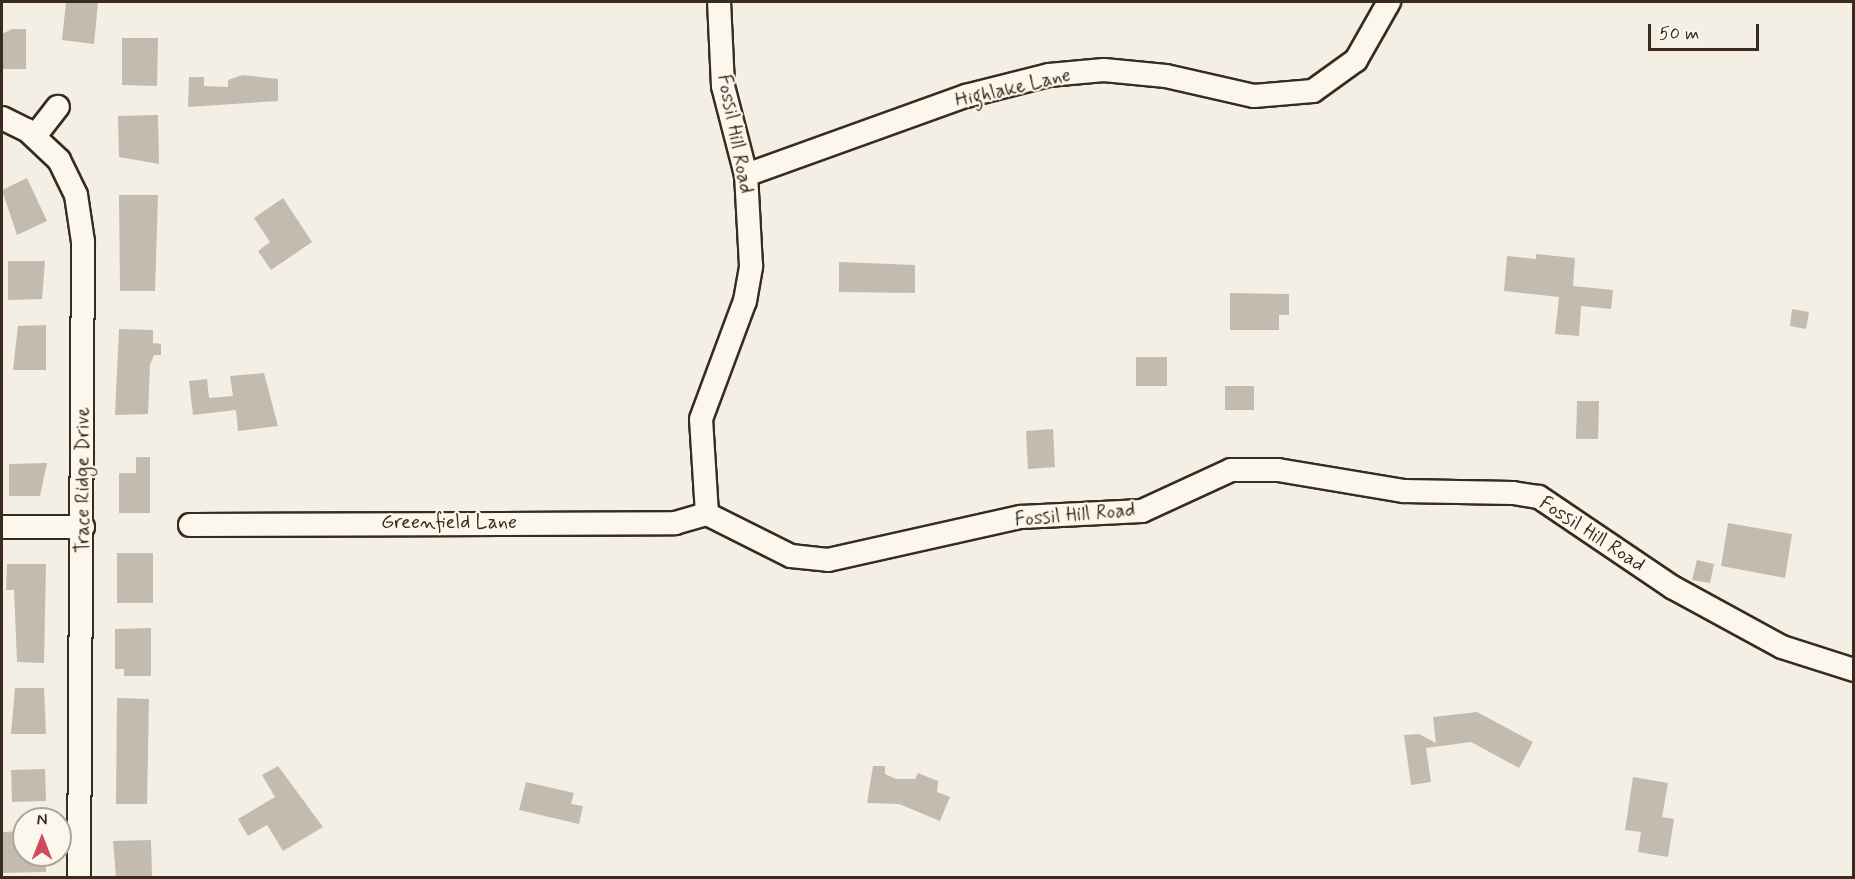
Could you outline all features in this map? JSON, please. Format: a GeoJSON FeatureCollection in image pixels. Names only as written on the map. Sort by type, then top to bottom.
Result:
{"type":"FeatureCollection","features":[{"type":"Feature","properties":{"kind":"street","name":"Fossil Hill Road"},"geometry":{"type":"LineString","coordinates":[[719,2],[723,86],[746,175],[751,266],[746,301],[701,419],[707,514],[781,552],[828,560],[1021,517],[1142,512],[1231,470],[1278,470],[1404,491],[1513,493],[1539,497],[1672,587],[1782,647],[1854,670]]}},
{"type":"Feature","properties":{"kind":"street","name":"Highlake Lane"},"geometry":{"type":"LineString","coordinates":[[746,175],[966,96],[1049,75],[1104,70],[1166,76],[1254,96],[1313,91],[1356,60],[1389,2]]}},
{"type":"Feature","properties":{"kind":"street"},"geometry":{"type":"LineString","coordinates":[[35,136],[58,107]]}},
{"type":"Feature","properties":{"kind":"street","name":"Trace Ridge Drive"},"geometry":{"type":"LineString","coordinates":[[2,118],[35,136],[70,178],[80,218],[83,527],[79,878]]}},
{"type":"Feature","properties":{"kind":"street","name":"Greenfield Lane"},"geometry":{"type":"LineString","coordinates":[[190,525],[675,523],[707,514]]}},
{"type":"Feature","properties":{"kind":"street"},"geometry":{"type":"LineString","coordinates":[[2,527],[83,527]]}},
{"type":"Feature","properties":{"kind":"building"},"geometry":{"type":"Polygon","coordinates":[[[66,2],[98,2],[94,44],[62,40],[66,2]]]}},
{"type":"Feature","properties":{"kind":"building"},"geometry":{"type":"Polygon","coordinates":[[[12,29],[26,29],[26,69],[2,69],[2,34],[12,29]]]}},
{"type":"Feature","properties":{"kind":"building"},"geometry":{"type":"Polygon","coordinates":[[[122,38],[158,38],[157,86],[122,85],[122,38]]]}},
{"type":"Feature","properties":{"kind":"building"},"geometry":{"type":"Polygon","coordinates":[[[242,75],[278,79],[278,101],[188,107],[189,77],[204,77],[204,86],[228,87],[228,80],[242,75]]]}},
{"type":"Feature","properties":{"kind":"building"},"geometry":{"type":"Polygon","coordinates":[[[158,115],[159,164],[119,157],[118,116],[158,115]]]}},
{"type":"Feature","properties":{"kind":"building"},"geometry":{"type":"Polygon","coordinates":[[[27,178],[47,221],[17,235],[2,190],[27,178]]]}},
{"type":"Feature","properties":{"kind":"building"},"geometry":{"type":"Polygon","coordinates":[[[119,195],[158,195],[155,291],[120,291],[119,195]]]}},
{"type":"Feature","properties":{"kind":"building"},"geometry":{"type":"Polygon","coordinates":[[[283,198],[312,242],[271,270],[258,251],[270,242],[254,218],[283,198]]]}},
{"type":"Feature","properties":{"kind":"building"},"geometry":{"type":"Polygon","coordinates":[[[1536,254],[1575,258],[1573,286],[1613,290],[1611,309],[1581,306],[1579,336],[1555,334],[1559,297],[1504,291],[1507,256],[1536,259],[1536,254]]]}},
{"type":"Feature","properties":{"kind":"building"},"geometry":{"type":"Polygon","coordinates":[[[8,261],[45,261],[42,299],[8,300],[8,261]]]}},
{"type":"Feature","properties":{"kind":"building"},"geometry":{"type":"Polygon","coordinates":[[[839,262],[915,265],[915,293],[839,292],[839,262]]]}},
{"type":"Feature","properties":{"kind":"building"},"geometry":{"type":"Polygon","coordinates":[[[1230,293],[1289,294],[1289,315],[1279,315],[1279,330],[1230,330],[1230,293]]]}},
{"type":"Feature","properties":{"kind":"building"},"geometry":{"type":"Polygon","coordinates":[[[1792,309],[1809,312],[1806,329],[1790,326],[1792,309]]]}},
{"type":"Feature","properties":{"kind":"building"},"geometry":{"type":"Polygon","coordinates":[[[46,325],[46,370],[13,370],[18,326],[46,325]]]}},
{"type":"Feature","properties":{"kind":"building"},"geometry":{"type":"Polygon","coordinates":[[[119,329],[153,330],[153,343],[161,344],[161,355],[154,355],[150,365],[148,414],[115,415],[119,329]]]}},
{"type":"Feature","properties":{"kind":"building"},"geometry":{"type":"Polygon","coordinates":[[[1136,357],[1167,357],[1167,386],[1136,386],[1136,357]]]}},
{"type":"Feature","properties":{"kind":"building"},"geometry":{"type":"Polygon","coordinates":[[[264,373],[278,426],[238,431],[236,410],[193,415],[189,381],[207,379],[209,398],[233,396],[230,376],[264,373]]]}},
{"type":"Feature","properties":{"kind":"building"},"geometry":{"type":"Polygon","coordinates":[[[1225,386],[1254,386],[1254,410],[1225,410],[1225,386]]]}},
{"type":"Feature","properties":{"kind":"building"},"geometry":{"type":"Polygon","coordinates":[[[1577,401],[1599,401],[1598,439],[1576,439],[1577,401]]]}},
{"type":"Feature","properties":{"kind":"building"},"geometry":{"type":"Polygon","coordinates":[[[1053,429],[1055,467],[1028,469],[1026,431],[1053,429]]]}},
{"type":"Feature","properties":{"kind":"building"},"geometry":{"type":"Polygon","coordinates":[[[136,457],[150,457],[150,513],[119,513],[119,473],[136,473],[136,457]]]}},
{"type":"Feature","properties":{"kind":"building"},"geometry":{"type":"Polygon","coordinates":[[[47,463],[40,496],[9,496],[9,464],[47,463]]]}},
{"type":"Feature","properties":{"kind":"building"},"geometry":{"type":"Polygon","coordinates":[[[1728,523],[1792,534],[1785,578],[1721,566],[1728,523]]]}},
{"type":"Feature","properties":{"kind":"building"},"geometry":{"type":"Polygon","coordinates":[[[117,553],[153,553],[153,603],[117,603],[117,553]]]}},
{"type":"Feature","properties":{"kind":"building"},"geometry":{"type":"Polygon","coordinates":[[[1697,560],[1714,564],[1710,583],[1692,580],[1697,560]]]}},
{"type":"Feature","properties":{"kind":"building"},"geometry":{"type":"Polygon","coordinates":[[[7,564],[46,564],[44,663],[17,662],[14,590],[6,590],[7,564]]]}},
{"type":"Feature","properties":{"kind":"building"},"geometry":{"type":"Polygon","coordinates":[[[151,628],[151,676],[124,676],[124,669],[115,669],[115,629],[151,628]]]}},
{"type":"Feature","properties":{"kind":"building"},"geometry":{"type":"Polygon","coordinates":[[[15,688],[44,688],[46,734],[11,734],[15,688]]]}},
{"type":"Feature","properties":{"kind":"building"},"geometry":{"type":"Polygon","coordinates":[[[117,698],[149,699],[147,804],[116,804],[117,698]]]}},
{"type":"Feature","properties":{"kind":"building"},"geometry":{"type":"Polygon","coordinates":[[[1477,712],[1533,742],[1519,768],[1471,742],[1426,748],[1431,782],[1411,785],[1404,735],[1419,734],[1436,743],[1433,717],[1477,712]]]}},
{"type":"Feature","properties":{"kind":"building"},"geometry":{"type":"Polygon","coordinates":[[[278,766],[323,827],[283,851],[267,825],[248,836],[238,819],[275,797],[262,775],[278,766]]]}},
{"type":"Feature","properties":{"kind":"building"},"geometry":{"type":"Polygon","coordinates":[[[873,766],[885,766],[885,774],[896,779],[915,779],[918,773],[938,781],[937,792],[950,797],[940,821],[899,804],[867,803],[873,766]]]}},
{"type":"Feature","properties":{"kind":"building"},"geometry":{"type":"Polygon","coordinates":[[[45,769],[46,801],[12,802],[11,770],[45,769]]]}},
{"type":"Feature","properties":{"kind":"building"},"geometry":{"type":"Polygon","coordinates":[[[1633,777],[1668,783],[1662,817],[1674,819],[1668,857],[1638,852],[1641,832],[1625,830],[1633,777]]]}},
{"type":"Feature","properties":{"kind":"building"},"geometry":{"type":"Polygon","coordinates":[[[526,782],[574,793],[571,804],[583,806],[579,824],[519,810],[526,782]]]}},
{"type":"Feature","properties":{"kind":"building"},"geometry":{"type":"Polygon","coordinates":[[[2,832],[12,832],[12,867],[46,867],[46,872],[2,873],[2,832]]]}},
{"type":"Feature","properties":{"kind":"building"},"geometry":{"type":"Polygon","coordinates":[[[151,840],[152,878],[116,878],[113,841],[151,840]]]}}]}
